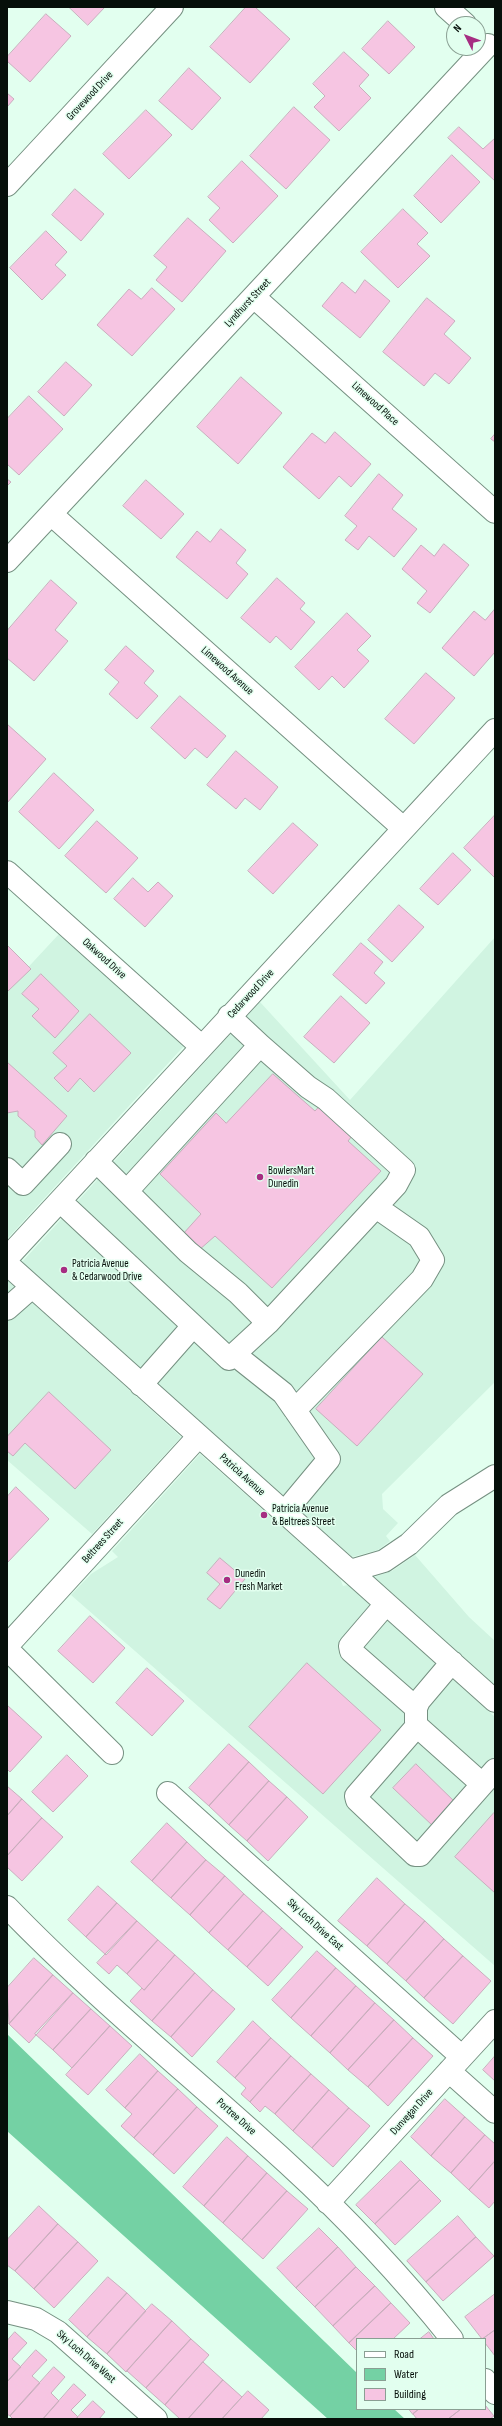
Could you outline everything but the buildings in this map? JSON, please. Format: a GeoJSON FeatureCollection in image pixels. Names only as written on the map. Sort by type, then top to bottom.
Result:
{"type":"FeatureCollection","features":[{"type":"Feature","properties":{"kind":"street","name":"Grovewood Drive"},"geometry":{"type":"LineString","coordinates":[[7,185],[172,7]]}},
{"type":"Feature","properties":{"kind":"street"},"geometry":{"type":"LineString","coordinates":[[446,7],[456,16]]}},
{"type":"Feature","properties":{"kind":"street","name":"Lyndhurst Street"},"geometry":{"type":"LineString","coordinates":[[7,561],[487,44]]}},
{"type":"Feature","properties":{"kind":"street","name":"Limewood Place"},"geometry":{"type":"LineString","coordinates":[[254,296],[495,512]]}},
{"type":"Feature","properties":{"kind":"street","name":"Limewood Avenue"},"geometry":{"type":"LineString","coordinates":[[51,514],[403,828]]}},
{"type":"Feature","properties":{"kind":"street","name":"Cedarwood Drive"},"geometry":{"type":"LineString","coordinates":[[7,1258],[495,730]]}},
{"type":"Feature","properties":{"kind":"street","name":"Oakwood Drive"},"geometry":{"type":"LineString","coordinates":[[7,872],[202,1047]]}},
{"type":"Feature","properties":{"kind":"street"},"geometry":{"type":"LineString","coordinates":[[60,1201],[229,1359],[268,1323],[376,1207],[396,1185],[404,1170],[326,1099],[308,1087],[260,1045],[230,1016]]}},
{"type":"Feature","properties":{"kind":"street"},"geometry":{"type":"LineString","coordinates":[[127,1191],[260,1045]]}},
{"type":"Feature","properties":{"kind":"street"},"geometry":{"type":"LineString","coordinates":[[7,1169],[23,1184],[60,1144]]}},
{"type":"Feature","properties":{"kind":"street"},"geometry":{"type":"LineString","coordinates":[[96,1161],[188,1252],[238,1293],[268,1323]]}},
{"type":"Feature","properties":{"kind":"street"},"geometry":{"type":"LineString","coordinates":[[295,1410],[422,1279],[433,1260],[419,1237],[376,1207]]}},
{"type":"Feature","properties":{"kind":"street","name":"Patricia Avenue"},"geometry":{"type":"LineString","coordinates":[[7,1264],[198,1437],[495,1701]]}},
{"type":"Feature","properties":{"kind":"street"},"geometry":{"type":"LineString","coordinates":[[7,1309],[32,1287]]}},
{"type":"Feature","properties":{"kind":"street"},"geometry":{"type":"LineString","coordinates":[[141,1385],[193,1326]]}},
{"type":"Feature","properties":{"kind":"street"},"geometry":{"type":"LineString","coordinates":[[234,1354],[283,1393],[329,1459],[284,1513]]}},
{"type":"Feature","properties":{"kind":"street","name":"Beltrees Street"},"geometry":{"type":"LineString","coordinates":[[7,1646],[198,1437]]}},
{"type":"Feature","properties":{"kind":"street"},"geometry":{"type":"LineString","coordinates":[[350,1571],[384,1561],[409,1544],[449,1505],[495,1476]]}},
{"type":"Feature","properties":{"kind":"street"},"geometry":{"type":"LineString","coordinates":[[386,1604],[350,1646],[351,1651],[416,1717],[489,1777],[420,1855],[415,1855],[357,1800],[356,1796],[416,1717],[423,1695],[452,1662]]}},
{"type":"Feature","properties":{"kind":"street"},"geometry":{"type":"LineString","coordinates":[[7,1649],[112,1753]]}},
{"type":"Feature","properties":{"kind":"street","name":"Sky Loch Drive East"},"geometry":{"type":"LineString","coordinates":[[168,1793],[456,2064],[495,2112]]}},
{"type":"Feature","properties":{"kind":"street","name":"Portree Drive"},"geometry":{"type":"LineString","coordinates":[[7,1907],[47,1948],[289,2165],[387,2263],[451,2338]]}},
{"type":"Feature","properties":{"kind":"street","name":"Dunvegan Drive"},"geometry":{"type":"LineString","coordinates":[[328,2203],[495,2020]]}},
{"type":"Feature","properties":{"kind":"street","name":"Sky Loch Drive West"},"geometry":{"type":"LineString","coordinates":[[7,2312],[36,2319],[58,2332],[156,2419]]}},
{"type":"Feature","properties":{"kind":"street"},"geometry":{"type":"LineString","coordinates":[[486,2381],[495,2393]]}},
{"type":"Feature","properties":{"kind":"shaded area"},"geometry":{"type":"Polygon","coordinates":[[[59,934],[184,1046],[7,1239],[7,990],[59,934]]]}},
{"type":"Feature","properties":{"kind":"shaded area"},"geometry":{"type":"Polygon","coordinates":[[[495,937],[495,1382],[382,1494],[383,1509],[398,1523],[386,1536],[390,1541],[378,1550],[352,1557],[22,1262],[260,1002],[350,1100],[495,937]]]}},
{"type":"Feature","properties":{"kind":"shaded area"},"geometry":{"type":"Polygon","coordinates":[[[7,1279],[181,1437],[92,1534],[7,1460],[7,1279]]]}},
{"type":"Feature","properties":{"kind":"shaded area"},"geometry":{"type":"Polygon","coordinates":[[[200,1454],[340,1578],[343,1586],[348,1585],[495,1717],[495,1966],[71,1595],[91,1574],[118,1557],[112,1551],[200,1454]]]}},
{"type":"Feature","properties":{"kind":"shaded area"},"geometry":{"type":"Polygon","coordinates":[[[415,1555],[469,1617],[495,1641],[495,1686],[374,1577],[392,1571],[415,1555]]]}},
{"type":"Feature","properties":{"kind":"water"},"geometry":{"type":"Polygon","coordinates":[[[7,2034],[356,2372],[356,2410],[395,2410],[405,2419],[328,2419],[7,2131],[7,2034]]]}},
{"type":"Feature","properties":{"kind":"place","name":"BowlersMart Dunedin"},"geometry":{"type":"Point","coordinates":[260,1177]}},
{"type":"Feature","properties":{"kind":"place","name":"Patricia Avenue & Cedarwood Drive"},"geometry":{"type":"Point","coordinates":[64,1270]}},
{"type":"Feature","properties":{"kind":"place","name":"Patricia Avenue & Beltrees Street"},"geometry":{"type":"Point","coordinates":[264,1515]}},
{"type":"Feature","properties":{"kind":"place","name":"Dunedin Fresh Market"},"geometry":{"type":"Point","coordinates":[227,1580]}}]}
